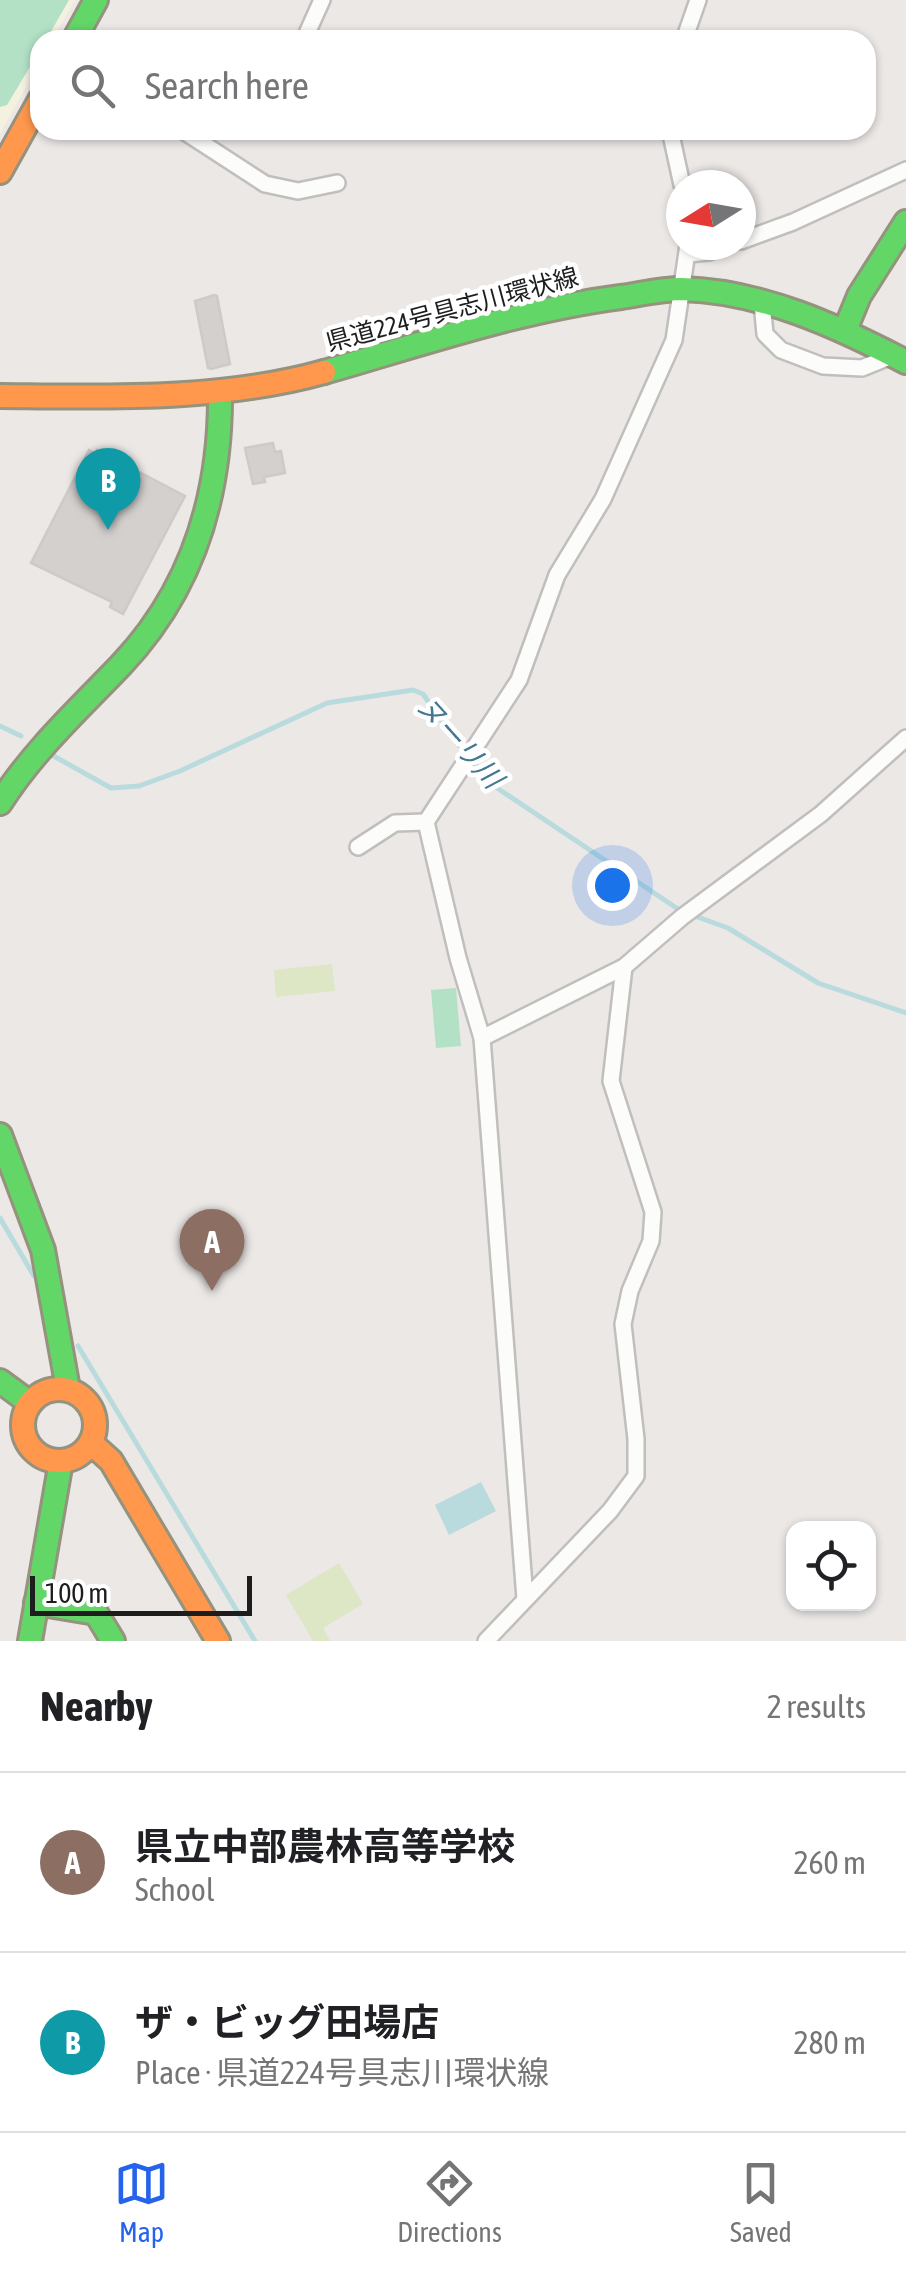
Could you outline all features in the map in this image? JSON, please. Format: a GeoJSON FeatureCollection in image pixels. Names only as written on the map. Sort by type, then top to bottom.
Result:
{"type":"FeatureCollection","features":[{"type":"Feature","properties":{"kind":"street"},"geometry":{"type":"LineString","coordinates":[[80,30],[96,0]]}},
{"type":"Feature","properties":{"kind":"street"},"geometry":{"type":"LineString","coordinates":[[308,30],[322,0]]}},
{"type":"Feature","properties":{"kind":"street"},"geometry":{"type":"LineString","coordinates":[[688,30],[698,0]]}},
{"type":"Feature","properties":{"kind":"street"},"geometry":{"type":"LineString","coordinates":[[0,172],[30,118]]}},
{"type":"Feature","properties":{"kind":"street"},"geometry":{"type":"LineString","coordinates":[[197,140],[265,184],[298,191],[337,183]]}},
{"type":"Feature","properties":{"kind":"street"},"geometry":{"type":"LineString","coordinates":[[672,140],[679,170]]}},
{"type":"Feature","properties":{"kind":"street"},"geometry":{"type":"LineString","coordinates":[[756,235],[906,170]]}},
{"type":"Feature","properties":{"kind":"street"},"geometry":{"type":"LineString","coordinates":[[845,330],[858,296],[906,222]]}},
{"type":"Feature","properties":{"kind":"street"},"geometry":{"type":"LineString","coordinates":[[525,1598],[482,1038],[458,958],[426,822],[519,680],[556,575],[603,499],[674,340],[686,260]]}},
{"type":"Feature","properties":{"kind":"street","name":"県道224号具志川環状線"},"geometry":{"type":"LineString","coordinates":[[0,396],[220,392],[314,375],[565,304],[680,290],[708,290],[807,315],[900,358]]}},
{"type":"Feature","properties":{"kind":"street"},"geometry":{"type":"LineString","coordinates":[[762,303],[765,334],[782,350],[823,366],[862,368],[900,358]]}},
{"type":"Feature","properties":{"kind":"street"},"geometry":{"type":"LineString","coordinates":[[0,803],[50,734],[146,637],[186,574],[212,494],[222,428],[220,392]]}},
{"type":"Feature","properties":{"kind":"street"},"geometry":{"type":"LineString","coordinates":[[482,1038],[624,967],[682,917],[820,814],[906,738]]}},
{"type":"Feature","properties":{"kind":"street"},"geometry":{"type":"LineString","coordinates":[[358,847],[395,823],[426,822]]}},
{"type":"Feature","properties":{"kind":"street"},"geometry":{"type":"LineString","coordinates":[[486,1641],[610,1511],[636,1476],[636,1439],[623,1324],[630,1291],[651,1241],[653,1212],[612,1082],[624,967]]}},
{"type":"Feature","properties":{"kind":"street"},"geometry":{"type":"LineString","coordinates":[[0,1135],[8,1172],[43,1252],[68,1389]]}},
{"type":"Feature","properties":{"kind":"street"},"geometry":{"type":"LineString","coordinates":[[0,1381],[30,1402]]}},
{"type":"Feature","properties":{"kind":"street"},"geometry":{"type":"LineString","coordinates":[[68,1389],[79,1394],[93,1411],[95,1433],[91,1444],[83,1453],[61,1461],[38,1455],[24,1436],[24,1413],[30,1402],[47,1390],[68,1389]]}},
{"type":"Feature","properties":{"kind":"street"},"geometry":{"type":"LineString","coordinates":[[91,1444],[112,1461],[218,1641]]}},
{"type":"Feature","properties":{"kind":"street"},"geometry":{"type":"LineString","coordinates":[[30,1641],[61,1461]]}},
{"type":"Feature","properties":{"kind":"street"},"geometry":{"type":"LineString","coordinates":[[36,1603],[96,1612],[113,1641]]}},
{"type":"Feature","properties":{"kind":"shaded area"},"geometry":{"type":"Polygon","coordinates":[[[0,0],[75,0],[58,30],[30,30],[30,80],[0,134],[0,0]]]}},
{"type":"Feature","properties":{"kind":"green space"},"geometry":{"type":"Polygon","coordinates":[[[0,0],[69,0],[52,30],[30,30],[30,67],[7,105],[0,107],[0,0]]]}},
{"type":"Feature","properties":{"kind":"green space"},"geometry":{"type":"Polygon","coordinates":[[[332,964],[335,991],[276,997],[274,970],[332,964]]]}},
{"type":"Feature","properties":{"kind":"green space"},"geometry":{"type":"Polygon","coordinates":[[[456,988],[461,1046],[436,1048],[431,990],[456,988]]]}},
{"type":"Feature","properties":{"kind":"green space"},"geometry":{"type":"Polygon","coordinates":[[[339,1563],[363,1604],[323,1628],[330,1641],[313,1641],[286,1595],[339,1563]]]}},
{"type":"Feature","properties":{"kind":"water"},"geometry":{"type":"Polygon","coordinates":[[[481,1482],[496,1511],[449,1535],[435,1505],[481,1482]]]}},
{"type":"Feature","properties":{"kind":"building"},"geometry":{"type":"Polygon","coordinates":[[[214,295],[230,364],[211,369],[195,301],[214,295]]]}},
{"type":"Feature","properties":{"kind":"building"},"geometry":{"type":"Polygon","coordinates":[[[273,443],[275,452],[281,451],[285,473],[264,477],[265,482],[253,484],[245,448],[273,443]]]}},
{"type":"Feature","properties":{"kind":"building"},"geometry":{"type":"Polygon","coordinates":[[[89,450],[96,454],[97,450],[185,496],[123,614],[110,607],[112,602],[31,563],[89,450]]]}},
{"type":"Feature","properties":{"kind":"waterway","name":"ヌーリ川"},"geometry":{"type":"LineString","coordinates":[[50,754],[111,788],[139,786],[327,703],[413,690],[423,694],[494,786],[681,911]]}},
{"type":"Feature","properties":{"kind":"waterway","name":"ヌーリ川"},"geometry":{"type":"LineString","coordinates":[[0,726],[21,736]]}},
{"type":"Feature","properties":{"kind":"waterway","name":"ヌーリ川"},"geometry":{"type":"LineString","coordinates":[[692,915],[728,928],[818,983],[906,1013]]}},
{"type":"Feature","properties":{"kind":"waterway"},"geometry":{"type":"LineString","coordinates":[[0,1218],[34,1276]]}},
{"type":"Feature","properties":{"kind":"waterway"},"geometry":{"type":"LineString","coordinates":[[78,1346],[255,1641]]}},
{"type":"Feature","properties":{"kind":"traffic: fast"},"geometry":{"type":"LineString","coordinates":[[80,30],[96,0]]}},
{"type":"Feature","properties":{"kind":"traffic: fast"},"geometry":{"type":"LineString","coordinates":[[845,330],[859,296],[906,222]]}},
{"type":"Feature","properties":{"kind":"traffic: fast"},"geometry":{"type":"LineString","coordinates":[[324,372],[546,310],[682,289],[769,303],[826,324],[906,362]]}},
{"type":"Feature","properties":{"kind":"traffic: fast"},"geometry":{"type":"LineString","coordinates":[[0,803],[42,748],[146,636],[167,605],[198,539],[208,504],[219,430],[220,392]]}},
{"type":"Feature","properties":{"kind":"traffic: fast"},"geometry":{"type":"LineString","coordinates":[[0,1135],[43,1250],[68,1389]]}},
{"type":"Feature","properties":{"kind":"traffic: fast"},"geometry":{"type":"LineString","coordinates":[[0,1381],[30,1403]]}},
{"type":"Feature","properties":{"kind":"traffic: fast"},"geometry":{"type":"LineString","coordinates":[[30,1641],[61,1461]]}},
{"type":"Feature","properties":{"kind":"traffic: fast"},"geometry":{"type":"LineString","coordinates":[[36,1603],[96,1613],[113,1641]]}},
{"type":"Feature","properties":{"kind":"traffic: slow"},"geometry":{"type":"LineString","coordinates":[[0,172],[30,118]]}},
{"type":"Feature","properties":{"kind":"traffic: slow"},"geometry":{"type":"LineString","coordinates":[[0,396],[204,393],[324,372]]}},
{"type":"Feature","properties":{"kind":"traffic: slow"},"geometry":{"type":"LineString","coordinates":[[59,1389],[73,1391],[85,1399],[93,1411],[95,1425],[93,1439],[85,1451],[73,1459],[59,1461],[45,1459],[33,1451],[25,1439],[23,1425],[25,1411],[33,1399],[45,1391],[59,1389]]}},
{"type":"Feature","properties":{"kind":"traffic: slow"},"geometry":{"type":"LineString","coordinates":[[91,1443],[111,1461],[218,1641]]}},
{"type":"Feature","properties":{"kind":"place","name":"ザ・ビッグ田場店"},"geometry":{"type":"Point","coordinates":[108,530]}},
{"type":"Feature","properties":{"kind":"place","name":"県立中部農林高等学校"},"geometry":{"type":"Point","coordinates":[212,1291]}}]}
